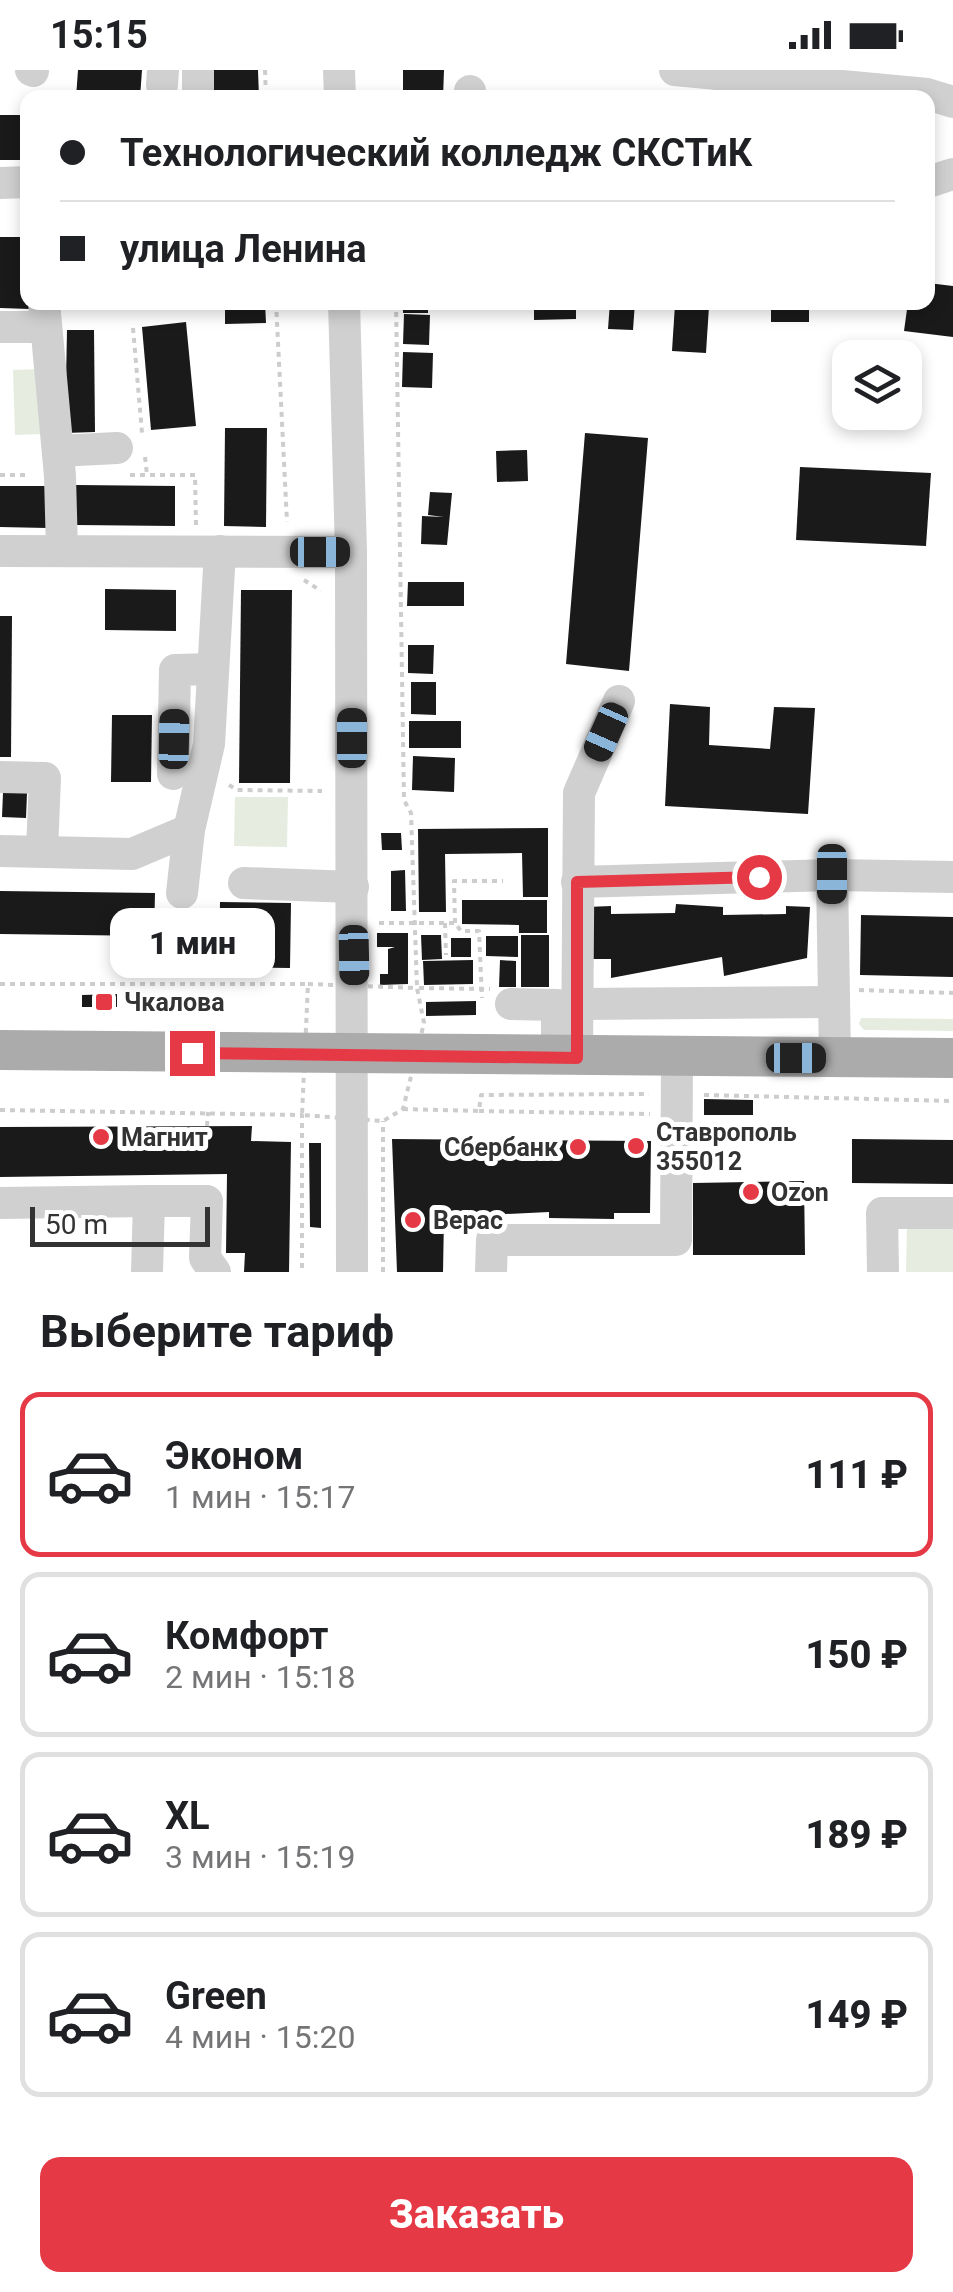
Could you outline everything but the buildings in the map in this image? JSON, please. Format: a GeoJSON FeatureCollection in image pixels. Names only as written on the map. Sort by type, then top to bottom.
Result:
{"type":"FeatureCollection","features":[{"type":"Feature","properties":{"kind":"main road"},"geometry":{"type":"LineString","coordinates":[[0,1050],[567,1057],[677,1076],[835,1058],[953,1058]]}},
{"type":"Feature","properties":{"kind":"street"},"geometry":{"type":"LineString","coordinates":[[675,70],[885,90]]}},
{"type":"Feature","properties":{"kind":"street"},"geometry":{"type":"LineString","coordinates":[[344,310],[356,1055],[352,1272]]}},
{"type":"Feature","properties":{"kind":"street"},"geometry":{"type":"LineString","coordinates":[[0,327],[45,314],[59,463],[62,551]]}},
{"type":"Feature","properties":{"kind":"street"},"geometry":{"type":"LineString","coordinates":[[59,463],[117,462]]}},
{"type":"Feature","properties":{"kind":"street"},"geometry":{"type":"LineString","coordinates":[[0,551],[351,552]]}},
{"type":"Feature","properties":{"kind":"street"},"geometry":{"type":"LineString","coordinates":[[182,893],[189,830],[188,772],[209,744],[213,669],[208,552]]}},
{"type":"Feature","properties":{"kind":"street"},"geometry":{"type":"LineString","coordinates":[[567,1057],[578,1004],[579,793],[620,700]]}},
{"type":"Feature","properties":{"kind":"street"},"geometry":{"type":"LineString","coordinates":[[0,777],[45,778],[42,851]]}},
{"type":"Feature","properties":{"kind":"street"},"geometry":{"type":"LineString","coordinates":[[0,851],[132,854],[189,830]]}},
{"type":"Feature","properties":{"kind":"street"},"geometry":{"type":"LineString","coordinates":[[577,882],[832,874],[953,877]]}},
{"type":"Feature","properties":{"kind":"street"},"geometry":{"type":"LineString","coordinates":[[832,874],[835,1058]]}},
{"type":"Feature","properties":{"kind":"street"},"geometry":{"type":"LineString","coordinates":[[244,884],[353,888]]}},
{"type":"Feature","properties":{"kind":"street"},"geometry":{"type":"LineString","coordinates":[[578,1004],[833,996]]}},
{"type":"Feature","properties":{"kind":"street"},"geometry":{"type":"LineString","coordinates":[[494,997],[557,1005],[567,1057]]}},
{"type":"Feature","properties":{"kind":"street"},"geometry":{"type":"LineString","coordinates":[[492,1272],[492,1240],[676,1240],[677,1076]]}},
{"type":"Feature","properties":{"kind":"street"},"geometry":{"type":"LineString","coordinates":[[147,1272],[149,1201]]}},
{"type":"Feature","properties":{"kind":"street"},"geometry":{"type":"LineString","coordinates":[[0,1203],[206,1201],[205,1258],[214,1272]]}},
{"type":"Feature","properties":{"kind":"street"},"geometry":{"type":"LineString","coordinates":[[883,1272],[882,1213],[953,1213]]}},
{"type":"Feature","properties":{"kind":"path"},"geometry":{"type":"LineString","coordinates":[[276,310],[288,578],[301,578],[322,592]]}},
{"type":"Feature","properties":{"kind":"path"},"geometry":{"type":"LineString","coordinates":[[396,310],[404,800],[411,813],[417,988],[494,997],[478,931],[461,931],[455,923],[454,881],[503,880]]}},
{"type":"Feature","properties":{"kind":"path"},"geometry":{"type":"LineString","coordinates":[[133,328],[146,475]]}},
{"type":"Feature","properties":{"kind":"path"},"geometry":{"type":"LineString","coordinates":[[117,462],[146,475],[195,475],[208,552]]}},
{"type":"Feature","properties":{"kind":"path"},"geometry":{"type":"LineString","coordinates":[[0,475],[59,463]]}},
{"type":"Feature","properties":{"kind":"path"},"geometry":{"type":"LineString","coordinates":[[188,772],[238,790],[322,791]]}},
{"type":"Feature","properties":{"kind":"path"},"geometry":{"type":"LineString","coordinates":[[354,922],[455,923]]}},
{"type":"Feature","properties":{"kind":"path"},"geometry":{"type":"LineString","coordinates":[[446,924],[446,955]]}},
{"type":"Feature","properties":{"kind":"path"},"geometry":{"type":"LineString","coordinates":[[322,970],[322,985]]}},
{"type":"Feature","properties":{"kind":"path"},"geometry":{"type":"LineString","coordinates":[[0,984],[308,984]]}},
{"type":"Feature","properties":{"kind":"path"},"geometry":{"type":"LineString","coordinates":[[833,996],[953,993]]}},
{"type":"Feature","properties":{"kind":"path"},"geometry":{"type":"LineString","coordinates":[[479,1111],[480,1095],[677,1076],[953,1101]]}},
{"type":"Feature","properties":{"kind":"path"},"geometry":{"type":"LineString","coordinates":[[404,1109],[650,1114]]}},
{"type":"Feature","properties":{"kind":"path"},"geometry":{"type":"LineString","coordinates":[[0,1110],[302,1115],[302,1272]]}},
{"type":"Feature","properties":{"kind":"path"},"geometry":{"type":"LineString","coordinates":[[207,1126],[208,1112]]}},
{"type":"Feature","properties":{"kind":"path"},"geometry":{"type":"LineString","coordinates":[[383,1121],[383,1272]]}},
{"type":"Feature","properties":{"kind":"shaded area"},"geometry":{"type":"Polygon","coordinates":[[[40,369],[42,434],[15,435],[13,370],[40,369]]]}},
{"type":"Feature","properties":{"kind":"shaded area"},"geometry":{"type":"Polygon","coordinates":[[[235,797],[288,797],[287,847],[234,846],[235,797]]]}},
{"type":"Feature","properties":{"kind":"shaded area"},"geometry":{"type":"Polygon","coordinates":[[[861,1018],[953,1019],[953,1031],[864,1030],[859,1024],[861,1018]]]}},
{"type":"Feature","properties":{"kind":"shaded area"},"geometry":{"type":"Polygon","coordinates":[[[907,1226],[953,1227],[953,1272],[906,1272],[907,1226]]]}},
{"type":"Feature","properties":{"kind":"place","name":"Чкалова"},"geometry":{"type":"Point","coordinates":[104,1002]}},
{"type":"Feature","properties":{"kind":"place","name":"Магнит"},"geometry":{"type":"Point","coordinates":[101,1137]}},
{"type":"Feature","properties":{"kind":"place","name":"Ставрополь 355012"},"geometry":{"type":"Point","coordinates":[636,1146]}},
{"type":"Feature","properties":{"kind":"place","name":"Сбербанк"},"geometry":{"type":"Point","coordinates":[578,1147]}},
{"type":"Feature","properties":{"kind":"place","name":"Ozon"},"geometry":{"type":"Point","coordinates":[751,1192]}},
{"type":"Feature","properties":{"kind":"place","name":"Верас"},"geometry":{"type":"Point","coordinates":[413,1220]}},
{"type":"Feature","properties":{"kind":"route"},"geometry":{"type":"LineString","coordinates":[[192,1053],[577,1058],[577,882],[759,877]]}}]}
